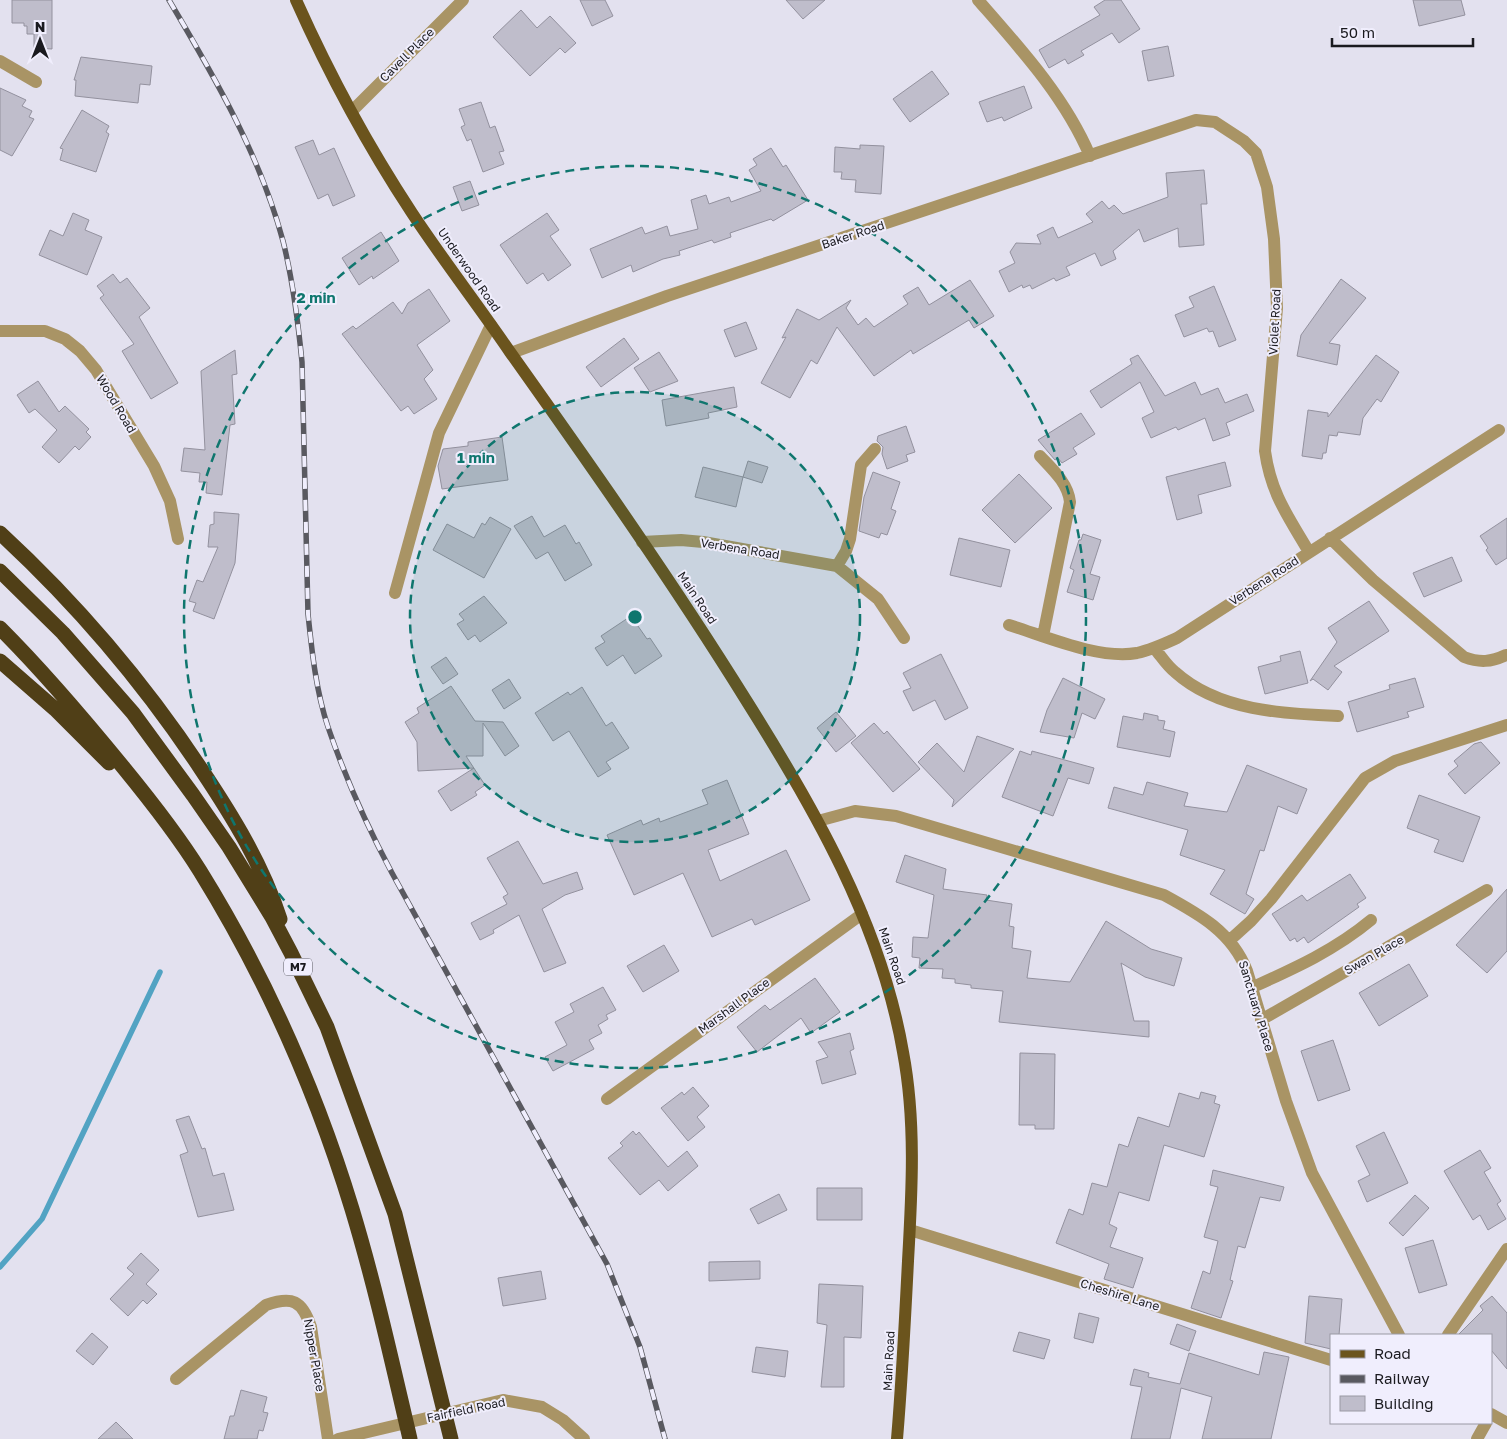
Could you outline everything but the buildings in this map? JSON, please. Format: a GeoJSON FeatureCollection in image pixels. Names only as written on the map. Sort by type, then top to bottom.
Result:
{"type":"FeatureCollection","features":[{"type":"Feature","properties":{"kind":"highway"},"geometry":{"type":"LineString","coordinates":[[0,533],[67,599],[140,684],[177,732],[238,826],[256,859],[272,895],[291,953]]}},
{"type":"Feature","properties":{"kind":"highway","name":"M7"},"geometry":{"type":"LineString","coordinates":[[0,571],[63,633],[133,713],[228,847],[272,917],[291,953],[327,1027],[395,1214],[451,1439]]}},
{"type":"Feature","properties":{"kind":"highway"},"geometry":{"type":"LineString","coordinates":[[0,628],[50,677],[163,816],[199,870],[236,932],[277,1012],[318,1112],[352,1209],[381,1316],[410,1439]]}},
{"type":"Feature","properties":{"kind":"highway"},"geometry":{"type":"LineString","coordinates":[[0,660],[55,709],[163,816]]}},
{"type":"Feature","properties":{"kind":"main road","name":"Underwood Road"},"geometry":{"type":"LineString","coordinates":[[296,0],[315,43],[352,111],[412,213],[642,542]]}},
{"type":"Feature","properties":{"kind":"main road","name":"Main Road"},"geometry":{"type":"LineString","coordinates":[[642,542],[700,626],[772,741],[818,822],[862,914],[894,1005],[904,1054],[911,1145],[910,1230],[897,1439]]}},
{"type":"Feature","properties":{"kind":"street","name":"Cavell Place"},"geometry":{"type":"LineString","coordinates":[[352,111],[463,0]]}},
{"type":"Feature","properties":{"kind":"street"},"geometry":{"type":"LineString","coordinates":[[978,0],[1014,41],[1057,97],[1079,129],[1090,156]]}},
{"type":"Feature","properties":{"kind":"street"},"geometry":{"type":"LineString","coordinates":[[0,61],[36,82]]}},
{"type":"Feature","properties":{"kind":"street","name":"Baker Road"},"geometry":{"type":"LineString","coordinates":[[511,353],[668,296],[1196,120]]}},
{"type":"Feature","properties":{"kind":"street","name":"Violet Road"},"geometry":{"type":"LineString","coordinates":[[1196,120],[1215,122],[1227,128],[1256,153],[1263,169],[1274,239],[1277,308],[1266,458],[1268,474],[1275,495],[1310,552]]}},
{"type":"Feature","properties":{"kind":"street"},"geometry":{"type":"LineString","coordinates":[[395,593],[439,433],[491,325]]}},
{"type":"Feature","properties":{"kind":"street","name":"Wood Road"},"geometry":{"type":"LineString","coordinates":[[0,331],[45,331],[66,338],[80,351],[96,370],[154,466],[170,501],[178,539]]}},
{"type":"Feature","properties":{"kind":"street","name":"Verbena Road"},"geometry":{"type":"LineString","coordinates":[[1009,625],[1089,650],[1115,654],[1135,654],[1155,648],[1177,638],[1499,430]]}},
{"type":"Feature","properties":{"kind":"street"},"geometry":{"type":"LineString","coordinates":[[875,449],[861,465],[850,539],[846,551],[837,566],[878,599],[904,638]]}},
{"type":"Feature","properties":{"kind":"street"},"geometry":{"type":"LineString","coordinates":[[1040,456],[1064,484],[1069,493],[1070,502],[1043,636]]}},
{"type":"Feature","properties":{"kind":"street"},"geometry":{"type":"LineString","coordinates":[[1330,538],[1373,580],[1464,657],[1476,662],[1492,661],[1506,655]]}},
{"type":"Feature","properties":{"kind":"street","name":"Verbena Road"},"geometry":{"type":"LineString","coordinates":[[642,542],[681,540],[703,542],[837,566]]}},
{"type":"Feature","properties":{"kind":"street"},"geometry":{"type":"LineString","coordinates":[[1155,648],[1174,672],[1221,698],[1258,709],[1288,714],[1338,716]]}},
{"type":"Feature","properties":{"kind":"street"},"geometry":{"type":"LineString","coordinates":[[1230,940],[1271,899],[1365,778],[1395,761],[1507,726]]}},
{"type":"Feature","properties":{"kind":"street","name":"Sanctuary Place"},"geometry":{"type":"LineString","coordinates":[[818,822],[855,811],[896,816],[1164,895],[1191,910],[1230,940],[1240,955],[1253,987],[1261,1020],[1298,1137],[1312,1173],[1398,1334]]}},
{"type":"Feature","properties":{"kind":"street","name":"Swan Place"},"geometry":{"type":"LineString","coordinates":[[1261,1020],[1487,890]]}},
{"type":"Feature","properties":{"kind":"street","name":"Marshall Place"},"geometry":{"type":"LineString","coordinates":[[606,1099],[862,914]]}},
{"type":"Feature","properties":{"kind":"street"},"geometry":{"type":"LineString","coordinates":[[1253,987],[1305,963],[1346,941],[1371,920]]}},
{"type":"Feature","properties":{"kind":"street","name":"Cheshire Lane"},"geometry":{"type":"LineString","coordinates":[[910,1230],[1330,1360]]}},
{"type":"Feature","properties":{"kind":"street"},"geometry":{"type":"LineString","coordinates":[[1449,1334],[1507,1249]]}},
{"type":"Feature","properties":{"kind":"street","name":"Nipper Place"},"geometry":{"type":"LineString","coordinates":[[176,1379],[266,1305],[281,1300],[294,1301],[305,1309],[311,1327],[328,1439]]}},
{"type":"Feature","properties":{"kind":"street","name":"Fairfield Road"},"geometry":{"type":"LineString","coordinates":[[338,1439],[503,1400],[542,1408],[563,1420],[584,1439]]}},
{"type":"Feature","properties":{"kind":"street"},"geometry":{"type":"LineString","coordinates":[[1492,1415],[1507,1423]]}},
{"type":"Feature","properties":{"kind":"street"},"geometry":{"type":"LineString","coordinates":[[1477,1439],[1485,1424]]}},
{"type":"Feature","properties":{"kind":"waterway"},"geometry":{"type":"LineString","coordinates":[[0,1267],[42,1219],[160,972]]}},
{"type":"Feature","properties":{"kind":"railway"},"geometry":{"type":"LineString","coordinates":[[169,0],[219,87],[249,147],[273,209],[287,256],[295,301],[302,362],[308,614],[317,685],[328,727],[349,783],[392,873],[607,1264],[640,1347],[665,1439]]}}]}
